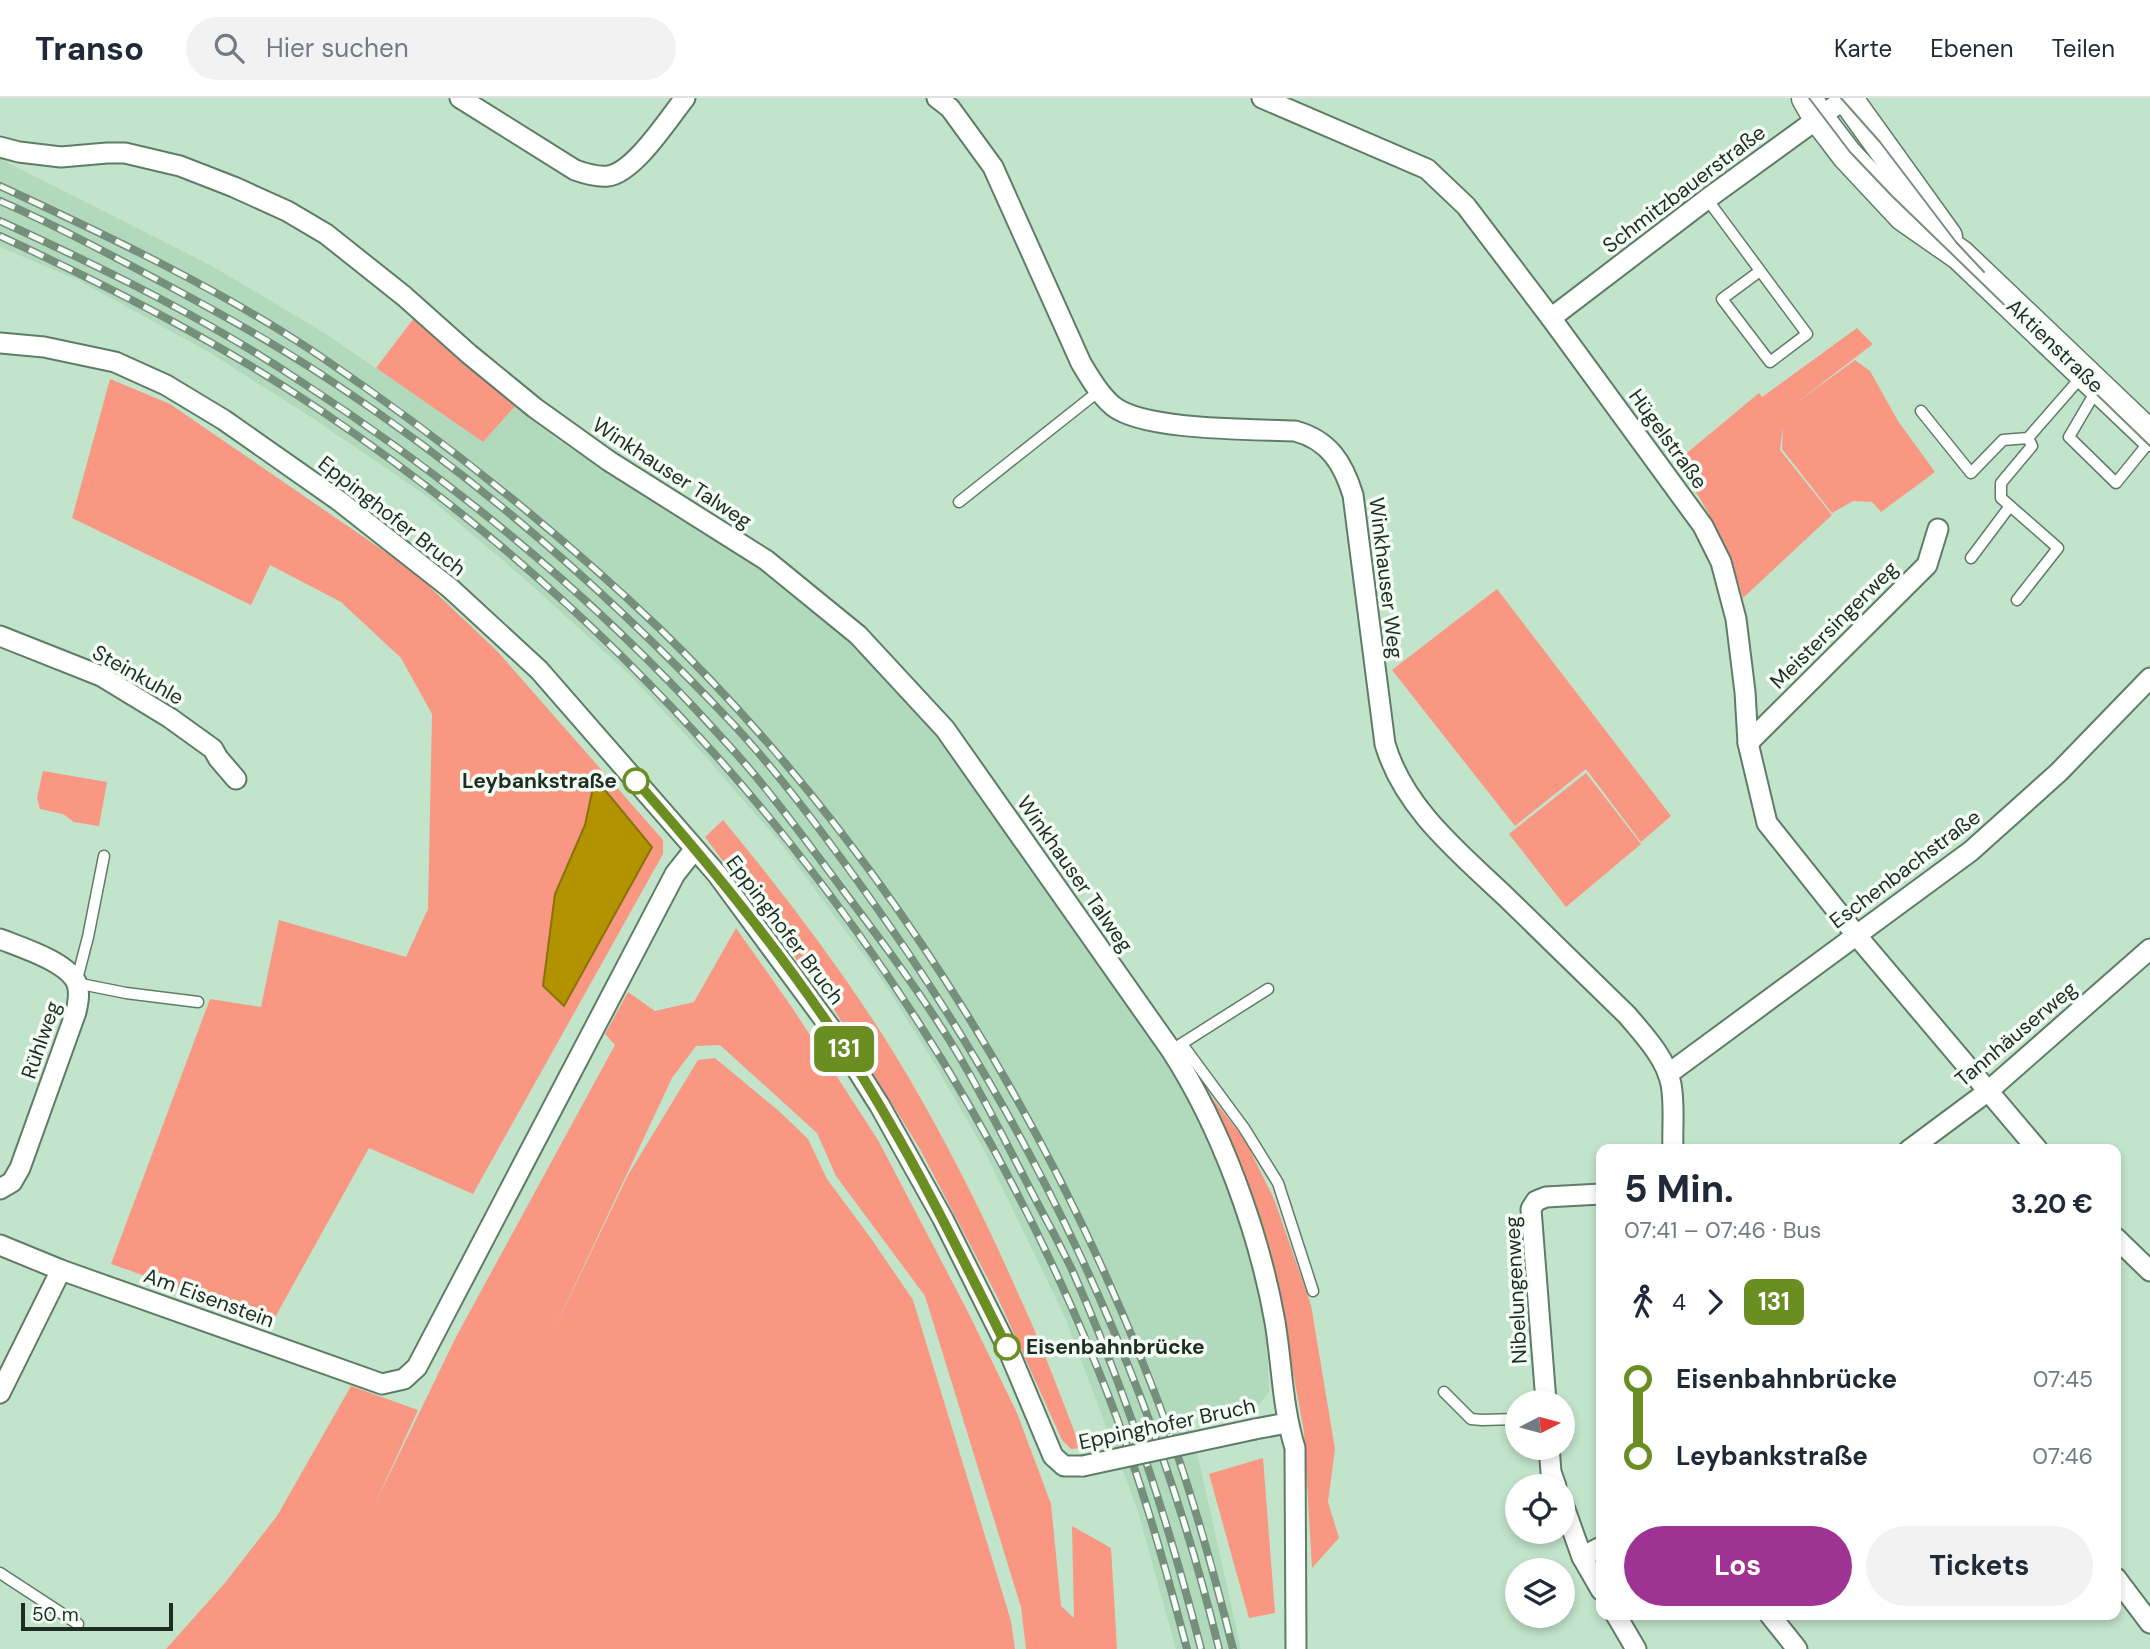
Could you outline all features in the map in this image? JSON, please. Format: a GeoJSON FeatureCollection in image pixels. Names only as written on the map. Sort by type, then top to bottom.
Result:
{"type":"FeatureCollection","features":[{"type":"Feature","properties":{"kind":"main road","name":"Aktienstraße"},"geometry":{"type":"LineString","coordinates":[[1846,98],[1960,254]]}},
{"type":"Feature","properties":{"kind":"main road","name":"Aktienstraße"},"geometry":{"type":"LineString","coordinates":[[1812,107],[1847,155],[1904,216],[1960,254],[2150,439]]}},
{"type":"Feature","properties":{"kind":"street"},"geometry":{"type":"LineString","coordinates":[[468,100],[576,170],[590,175],[611,176],[635,161],[685,98]]}},
{"type":"Feature","properties":{"kind":"street","name":"Winkhauser Weg"},"geometry":{"type":"LineString","coordinates":[[937,98],[950,108],[993,167],[1081,363],[1099,391],[1114,407],[1143,419],[1174,425],[1295,430],[1308,434],[1337,457],[1353,495],[1385,744],[1399,782],[1411,800],[1443,835],[1627,1015],[1650,1044],[1668,1074],[1672,1093],[1673,1144]]}},
{"type":"Feature","properties":{"kind":"street","name":"Hügelstraße"},"geometry":{"type":"LineString","coordinates":[[1262,98],[1427,169],[1466,206],[1551,318],[1703,526],[1721,562],[1736,619],[1748,743],[1766,823],[1857,936],[2033,1144]]}},
{"type":"Feature","properties":{"kind":"street","name":"Schmitzbauerstraße"},"geometry":{"type":"LineString","coordinates":[[1551,318],[1707,199],[1812,107],[1846,98]]}},
{"type":"Feature","properties":{"kind":"street","name":"Winkhauser Talweg"},"geometry":{"type":"LineString","coordinates":[[0,147],[61,157],[125,153],[180,166],[287,211],[336,242],[546,416],[686,512],[766,560],[858,635],[945,729],[1177,1047],[1184,1070],[1224,1153],[1254,1233],[1275,1322],[1287,1423],[1295,1447],[1296,1649]]}},
{"type":"Feature","properties":{"kind":"street","name":"Eppinghofer Bruch"},"geometry":{"type":"LineString","coordinates":[[0,343],[44,347],[115,362],[166,385],[224,420],[338,500],[450,589],[538,670],[717,874],[846,1052],[880,1106],[943,1219],[1009,1349],[1053,1457],[1064,1466],[1083,1466],[1287,1423]]}},
{"type":"Feature","properties":{"kind":"street","name":"Meistersingerweg"},"geometry":{"type":"LineString","coordinates":[[1748,743],[1927,565],[1938,530]]}},
{"type":"Feature","properties":{"kind":"street","name":"Steinkuhle"},"geometry":{"type":"LineString","coordinates":[[0,636],[101,676],[170,718],[214,749],[236,779]]}},
{"type":"Feature","properties":{"kind":"street","name":"Eschenbachstraße"},"geometry":{"type":"LineString","coordinates":[[1668,1074],[1971,851],[2059,772],[2150,678]]}},
{"type":"Feature","properties":{"kind":"street","name":"Am Eisenstein"},"geometry":{"type":"LineString","coordinates":[[0,1245],[61,1270],[382,1384],[404,1379],[417,1367],[675,874],[694,849]]}},
{"type":"Feature","properties":{"kind":"street","name":"Rühlweg"},"geometry":{"type":"LineString","coordinates":[[0,939],[53,962],[69,973],[76,983],[79,997],[20,1168],[12,1182],[0,1189]]}},
{"type":"Feature","properties":{"kind":"street","name":"Tannhäuserweg"},"geometry":{"type":"LineString","coordinates":[[1917,1144],[1987,1091],[2150,949]]}},
{"type":"Feature","properties":{"kind":"street","name":"Nibelungenweg"},"geometry":{"type":"LineString","coordinates":[[1545,1390],[1531,1209],[1536,1201],[1546,1197],[1596,1194]]}},
{"type":"Feature","properties":{"kind":"street"},"geometry":{"type":"LineString","coordinates":[[2121,1243],[2150,1271]]}},
{"type":"Feature","properties":{"kind":"street"},"geometry":{"type":"LineString","coordinates":[[0,1393],[61,1270]]}},
{"type":"Feature","properties":{"kind":"street"},"geometry":{"type":"LineString","coordinates":[[1575,1537],[1582,1557],[1596,1581]]}},
{"type":"Feature","properties":{"kind":"street"},"geometry":{"type":"LineString","coordinates":[[1582,1557],[1596,1550]]}},
{"type":"Feature","properties":{"kind":"street"},"geometry":{"type":"LineString","coordinates":[[2121,1585],[2150,1623]]}},
{"type":"Feature","properties":{"kind":"street"},"geometry":{"type":"LineString","coordinates":[[1619,1620],[1636,1649]]}},
{"type":"Feature","properties":{"kind":"street"},"geometry":{"type":"LineString","coordinates":[[1774,1620],[1797,1649]]}},
{"type":"Feature","properties":{"kind":"lane"},"geometry":{"type":"LineString","coordinates":[[1707,199],[1807,334],[1770,362],[1722,299],[1760,271]]}},
{"type":"Feature","properties":{"kind":"lane"},"geometry":{"type":"LineString","coordinates":[[1921,411],[1971,473],[2003,440],[2028,438],[2091,380]]}},
{"type":"Feature","properties":{"kind":"lane"},"geometry":{"type":"LineString","coordinates":[[2091,380],[2069,437],[2116,483],[2150,439]]}},
{"type":"Feature","properties":{"kind":"lane"},"geometry":{"type":"LineString","coordinates":[[960,502],[1099,391]]}},
{"type":"Feature","properties":{"kind":"lane"},"geometry":{"type":"LineString","coordinates":[[2017,600],[2058,548],[2001,498],[2001,483],[2032,446],[2028,438]]}},
{"type":"Feature","properties":{"kind":"lane"},"geometry":{"type":"LineString","coordinates":[[1971,558],[2010,506]]}},
{"type":"Feature","properties":{"kind":"lane"},"geometry":{"type":"LineString","coordinates":[[104,856],[76,983],[126,993],[198,1002]]}},
{"type":"Feature","properties":{"kind":"lane"},"geometry":{"type":"LineString","coordinates":[[1177,1047],[1268,989]]}},
{"type":"Feature","properties":{"kind":"lane","name":"Winkhauser Talweg"},"geometry":{"type":"LineString","coordinates":[[1177,1047],[1244,1128],[1278,1183],[1313,1291]]}},
{"type":"Feature","properties":{"kind":"lane"},"geometry":{"type":"LineString","coordinates":[[1444,1392],[1472,1419],[1505,1419]]}},
{"type":"Feature","properties":{"kind":"lane"},"geometry":{"type":"LineString","coordinates":[[0,1573],[78,1624]]}},
{"type":"Feature","properties":{"kind":"shaded area"},"geometry":{"type":"Polygon","coordinates":[[[0,159],[212,266],[326,334],[483,442],[516,405],[559,441],[752,562],[784,585],[870,661],[942,738],[1181,1081],[1199,1115],[1239,1211],[1266,1323],[1269,1392],[1257,1407],[1190,1421],[1241,1649],[1176,1649],[1137,1508],[1064,1315],[983,1148],[932,1059],[882,980],[783,846],[629,674],[527,581],[428,497],[317,421],[207,351],[78,280],[0,247],[0,159]]]}},
{"type":"Feature","properties":{"kind":"shaded area"},"geometry":{"type":"Polygon","coordinates":[[[414,318],[516,405],[483,442],[376,368],[414,318]]]}},
{"type":"Feature","properties":{"kind":"shaded area"},"geometry":{"type":"Polygon","coordinates":[[[1857,328],[1873,344],[1796,403],[1855,360],[1870,371],[1898,421],[1935,472],[1881,512],[1872,502],[1853,501],[1832,513],[1782,449],[1783,426],[1780,450],[1832,515],[1743,598],[1716,527],[1676,462],[1759,393],[1762,397],[1857,328]]]}},
{"type":"Feature","properties":{"kind":"shaded area"},"geometry":{"type":"Polygon","coordinates":[[[110,379],[170,404],[413,571],[498,652],[663,840],[663,854],[473,1194],[369,1148],[273,1321],[111,1264],[210,999],[261,1007],[279,920],[406,957],[428,909],[432,714],[401,658],[341,602],[270,565],[251,605],[72,518],[110,379]]]}},
{"type":"Feature","properties":{"kind":"shaded area"},"geometry":{"type":"Polygon","coordinates":[[[1497,589],[1671,816],[1641,842],[1586,769],[1515,826],[1392,670],[1497,589]]]}},
{"type":"Feature","properties":{"kind":"shaded area"},"geometry":{"type":"Polygon","coordinates":[[[43,771],[107,782],[99,826],[74,822],[63,814],[40,809],[37,798],[43,771]]]}},
{"type":"Feature","properties":{"kind":"shaded area"},"geometry":{"type":"Polygon","coordinates":[[[1586,773],[1641,844],[1566,907],[1509,834],[1586,773]]]}},
{"type":"Feature","properties":{"kind":"shaded area"},"geometry":{"type":"Polygon","coordinates":[[[595,778],[652,847],[564,1006],[543,986],[555,894],[585,825],[595,778]]]}},
{"type":"Feature","properties":{"kind":"shaded area"},"geometry":{"type":"Polygon","coordinates":[[[723,820],[845,978],[889,1044],[924,1104],[966,1183],[1026,1310],[1081,1448],[1071,1449],[1062,1440],[997,1296],[920,1149],[833,1008],[705,837],[723,820]]]}},
{"type":"Feature","properties":{"kind":"shaded area"},"geometry":{"type":"Polygon","coordinates":[[[736,928],[791,1006],[878,1140],[968,1312],[1017,1413],[1051,1504],[1061,1606],[1074,1618],[1072,1526],[1111,1548],[1117,1649],[1026,1649],[1021,1607],[925,1296],[836,1176],[817,1133],[720,1045],[696,1046],[672,1078],[549,1340],[628,1175],[698,1060],[715,1058],[808,1139],[827,1179],[913,1300],[1011,1621],[1015,1649],[166,1649],[224,1584],[277,1516],[351,1386],[418,1410],[374,1506],[456,1337],[615,1045],[605,1034],[628,992],[655,1011],[694,1002],[736,928]]]}},
{"type":"Feature","properties":{"kind":"shaded area"},"geometry":{"type":"Polygon","coordinates":[[[1195,1076],[1245,1140],[1274,1199],[1311,1305],[1335,1449],[1328,1502],[1339,1538],[1312,1568],[1304,1432],[1280,1301],[1195,1076]]]}},
{"type":"Feature","properties":{"kind":"shaded area"},"geometry":{"type":"Polygon","coordinates":[[[1263,1458],[1275,1613],[1249,1618],[1209,1474],[1263,1458]]]}},
{"type":"Feature","properties":{"kind":"tram line"},"geometry":{"type":"LineString","coordinates":[[1809,98],[1850,152],[1892,196],[2150,446]]}},
{"type":"Feature","properties":{"kind":"tram line"},"geometry":{"type":"LineString","coordinates":[[1841,98],[1880,142],[1956,242],[1984,272]]}},
{"type":"Feature","properties":{"kind":"railway"},"geometry":{"type":"LineString","coordinates":[[0,186],[122,244],[241,307],[317,354],[407,417],[494,484],[578,554],[659,628],[743,715],[822,808],[895,906],[963,1008],[1025,1115],[1082,1224],[1132,1335],[1175,1448],[1233,1649]]}},
{"type":"Feature","properties":{"kind":"railway"},"geometry":{"type":"LineString","coordinates":[[0,201],[147,274],[275,345],[391,422],[495,501],[594,587],[688,677],[769,765],[851,872],[927,981],[982,1070],[1033,1161],[1080,1255],[1122,1350],[1159,1448],[1192,1548],[1219,1649]]}},
{"type":"Feature","properties":{"kind":"railway"},"geometry":{"type":"LineString","coordinates":[[0,221],[115,276],[228,336],[300,381],[414,460],[523,546],[626,638],[754,774],[871,927],[937,1021],[979,1091],[1061,1248],[1093,1318],[1129,1411],[1175,1553],[1201,1649]]}},
{"type":"Feature","properties":{"kind":"railway"},"geometry":{"type":"LineString","coordinates":[[0,236],[123,296],[243,361],[320,410],[450,504],[571,608],[684,721],[788,841],[883,969],[968,1104],[1043,1245],[1119,1424],[1151,1519],[1187,1649]]}},
{"type":"Feature","properties":{"kind":"bus line","name":"131"},"geometry":{"type":"LineString","coordinates":[[636,781],[717,874],[832,1030],[880,1106],[943,1219],[1007,1347]]}},
{"type":"Feature","properties":{"kind":"place","name":"Leybankstraße"},"geometry":{"type":"Point","coordinates":[636,781]}},
{"type":"Feature","properties":{"kind":"place","name":"Eisenbahnbrücke"},"geometry":{"type":"Point","coordinates":[1007,1347]}}]}
